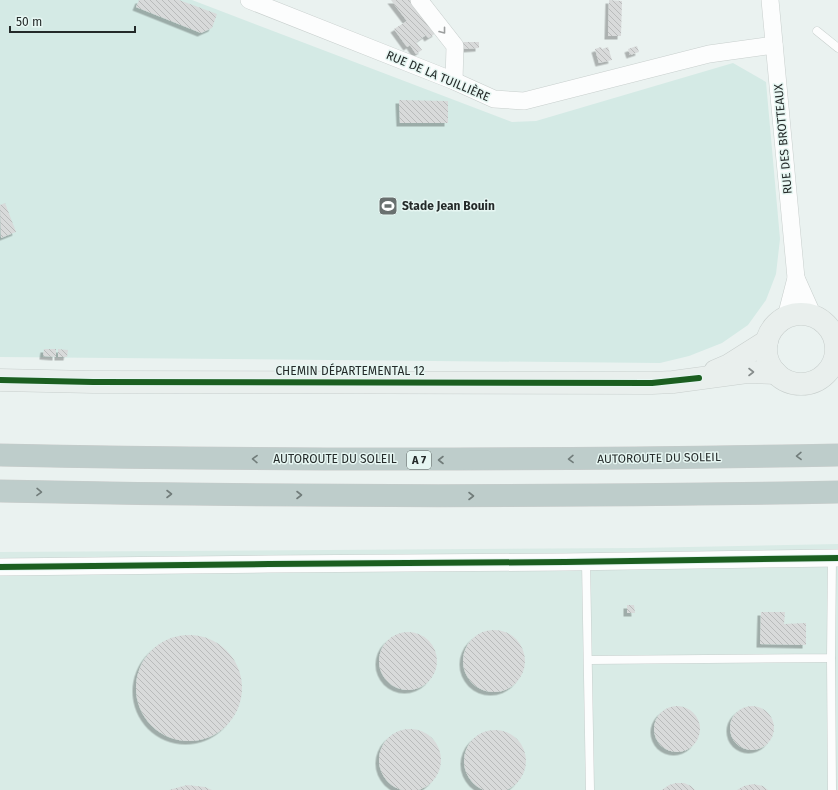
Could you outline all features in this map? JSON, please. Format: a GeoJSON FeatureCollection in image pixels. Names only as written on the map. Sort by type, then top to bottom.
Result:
{"type":"FeatureCollection","features":[{"type":"Feature","properties":{"kind":"highway","name":"AUTOROUTE DU SOLEIL"},"geometry":{"type":"LineString","coordinates":[[0,455],[140,458],[472,460],[838,455]]}},
{"type":"Feature","properties":{"kind":"highway"},"geometry":{"type":"LineString","coordinates":[[0,491],[146,494],[494,496],[838,492]]}},
{"type":"Feature","properties":{"kind":"main road"},"geometry":{"type":"LineString","coordinates":[[795,314],[813,316],[823,322],[831,330],[836,342],[834,368],[814,381],[804,384],[794,383],[784,379],[776,372],[770,363],[766,353],[767,341],[771,331],[786,317],[795,314]]}},
{"type":"Feature","properties":{"kind":"main road","name":"CHEMIN DÉPARTEMENTAL 12"},"geometry":{"type":"LineString","coordinates":[[700,378],[729,365],[767,341]]}},
{"type":"Feature","properties":{"kind":"main road","name":"CHEMIN DÉPARTEMENTAL 12"},"geometry":{"type":"LineString","coordinates":[[0,380],[101,382],[652,383],[747,372],[776,372]]}},
{"type":"Feature","properties":{"kind":"street","name":"RUE DE LA TUILLIÈRE"},"geometry":{"type":"LineString","coordinates":[[249,0],[454,81],[494,99],[524,101],[709,54],[774,45]]}},
{"type":"Feature","properties":{"kind":"street"},"geometry":{"type":"LineString","coordinates":[[419,0],[455,46],[454,81]]}},
{"type":"Feature","properties":{"kind":"street","name":"RUE DES BROTTEAUX"},"geometry":{"type":"LineString","coordinates":[[770,0],[796,278],[813,316]]}},
{"type":"Feature","properties":{"kind":"street","name":"RUE DES BROTTEAUX"},"geometry":{"type":"LineString","coordinates":[[786,317],[796,278]]}},
{"type":"Feature","properties":{"kind":"street"},"geometry":{"type":"LineString","coordinates":[[0,567],[586,562],[835,558]]}},
{"type":"Feature","properties":{"kind":"lane"},"geometry":{"type":"LineString","coordinates":[[817,31],[838,48]]}},
{"type":"Feature","properties":{"kind":"lane"},"geometry":{"type":"LineString","coordinates":[[832,790],[831,658],[835,558]]}},
{"type":"Feature","properties":{"kind":"lane"},"geometry":{"type":"LineString","coordinates":[[586,562],[590,790]]}},
{"type":"Feature","properties":{"kind":"lane"},"geometry":{"type":"LineString","coordinates":[[588,660],[831,658]]}},
{"type":"Feature","properties":{"kind":"shaded area"},"geometry":{"type":"Polygon","coordinates":[[[838,544],[838,790],[0,790],[0,552],[638,548],[838,544]]]}},
{"type":"Feature","properties":{"kind":"green space","name":"Stade Jean Bouin"},"geometry":{"type":"Polygon","coordinates":[[[0,0],[192,0],[512,122],[536,121],[733,63],[766,82],[780,239],[776,274],[766,300],[748,325],[722,343],[689,356],[660,363],[0,357],[0,0]]]}},
{"type":"Feature","properties":{"kind":"building"},"geometry":{"type":"Polygon","coordinates":[[[139,0],[179,0],[217,14],[212,28],[201,33],[136,7],[139,0]]]}},
{"type":"Feature","properties":{"kind":"building"},"geometry":{"type":"Polygon","coordinates":[[[391,0],[412,0],[436,33],[428,38],[426,35],[416,42],[422,50],[416,54],[410,45],[407,47],[394,29],[407,21],[391,0]]]}},
{"type":"Feature","properties":{"kind":"building"},"geometry":{"type":"Polygon","coordinates":[[[609,0],[622,1],[621,36],[608,36],[609,0]]]}},
{"type":"Feature","properties":{"kind":"building"},"geometry":{"type":"Polygon","coordinates":[[[459,42],[479,42],[479,48],[465,49],[459,42]]]}},
{"type":"Feature","properties":{"kind":"building"},"geometry":{"type":"Polygon","coordinates":[[[637,46],[639,52],[630,55],[628,49],[637,46]]]}},
{"type":"Feature","properties":{"kind":"building"},"geometry":{"type":"Polygon","coordinates":[[[601,47],[602,49],[608,47],[612,60],[599,63],[595,49],[601,47]]]}},
{"type":"Feature","properties":{"kind":"building"},"geometry":{"type":"Polygon","coordinates":[[[399,100],[448,101],[448,123],[400,123],[399,100]]]}},
{"type":"Feature","properties":{"kind":"building"},"geometry":{"type":"Polygon","coordinates":[[[5,203],[16,232],[1,238],[0,205],[5,203]]]}},
{"type":"Feature","properties":{"kind":"building"},"geometry":{"type":"Polygon","coordinates":[[[44,349],[56,349],[56,357],[43,356],[44,349]]]}},
{"type":"Feature","properties":{"kind":"building"},"geometry":{"type":"Polygon","coordinates":[[[58,349],[68,350],[67,357],[58,357],[58,349]]]}},
{"type":"Feature","properties":{"kind":"building"},"geometry":{"type":"Polygon","coordinates":[[[627,605],[634,605],[635,613],[627,613],[627,605]]]}},
{"type":"Feature","properties":{"kind":"building"},"geometry":{"type":"Polygon","coordinates":[[[761,612],[785,612],[784,624],[806,623],[806,645],[760,644],[761,612]]]}},
{"type":"Feature","properties":{"kind":"building"},"geometry":{"type":"Polygon","coordinates":[[[494,630],[506,632],[516,639],[523,649],[525,661],[523,673],[516,683],[506,690],[494,692],[482,690],[472,683],[465,673],[463,661],[465,649],[472,639],[482,632],[494,630]]]}},
{"type":"Feature","properties":{"kind":"building"},"geometry":{"type":"Polygon","coordinates":[[[402,632],[414,632],[429,640],[437,655],[437,667],[429,682],[414,690],[402,690],[387,682],[379,667],[379,655],[387,640],[402,632]]]}},
{"type":"Feature","properties":{"kind":"building"},"geometry":{"type":"Polygon","coordinates":[[[189,635],[209,639],[226,651],[238,668],[242,688],[238,708],[226,725],[209,737],[189,741],[169,737],[152,725],[140,708],[136,688],[140,668],[152,651],[169,639],[189,635]]]}},
{"type":"Feature","properties":{"kind":"building"},"geometry":{"type":"Polygon","coordinates":[[[677,706],[690,710],[696,716],[700,729],[696,742],[690,748],[677,752],[664,748],[658,742],[654,729],[658,716],[664,710],[677,706]]]}},
{"type":"Feature","properties":{"kind":"building"},"geometry":{"type":"Polygon","coordinates":[[[748,706],[756,706],[768,712],[774,724],[774,732],[768,744],[756,750],[748,750],[736,744],[730,732],[730,724],[736,712],[748,706]]]}},
{"type":"Feature","properties":{"kind":"building"},"geometry":{"type":"Polygon","coordinates":[[[410,729],[427,734],[432,738],[436,743],[441,760],[436,777],[432,782],[427,786],[410,791],[393,786],[388,782],[384,777],[379,760],[384,743],[388,738],[393,734],[410,729]]]}},
{"type":"Feature","properties":{"kind":"building"},"geometry":{"type":"Polygon","coordinates":[[[495,730],[507,732],[517,739],[524,749],[526,761],[524,773],[517,783],[507,790],[495,792],[483,790],[473,783],[466,773],[464,761],[466,749],[473,739],[483,732],[495,730]]]}},
{"type":"Feature","properties":{"kind":"building"},"geometry":{"type":"Polygon","coordinates":[[[684,783],[691,786],[695,790],[662,790],[669,785],[684,783]]]}},
{"type":"Feature","properties":{"kind":"building"},"geometry":{"type":"Polygon","coordinates":[[[753,784],[763,786],[768,790],[737,790],[744,786],[753,784]]]}},
{"type":"Feature","properties":{"kind":"building"},"geometry":{"type":"Polygon","coordinates":[[[187,785],[205,787],[212,790],[169,790],[187,785]]]}},
{"type":"Feature","properties":{"kind":"cycle path"},"geometry":{"type":"LineString","coordinates":[[0,380],[93,382],[652,383],[699,378]]}},
{"type":"Feature","properties":{"kind":"cycle path"},"geometry":{"type":"LineString","coordinates":[[0,567],[838,558]]}},
{"type":"Feature","properties":{"kind":"place","name":"Stade Jean Bouin"},"geometry":{"type":"Point","coordinates":[388,206]}}]}
